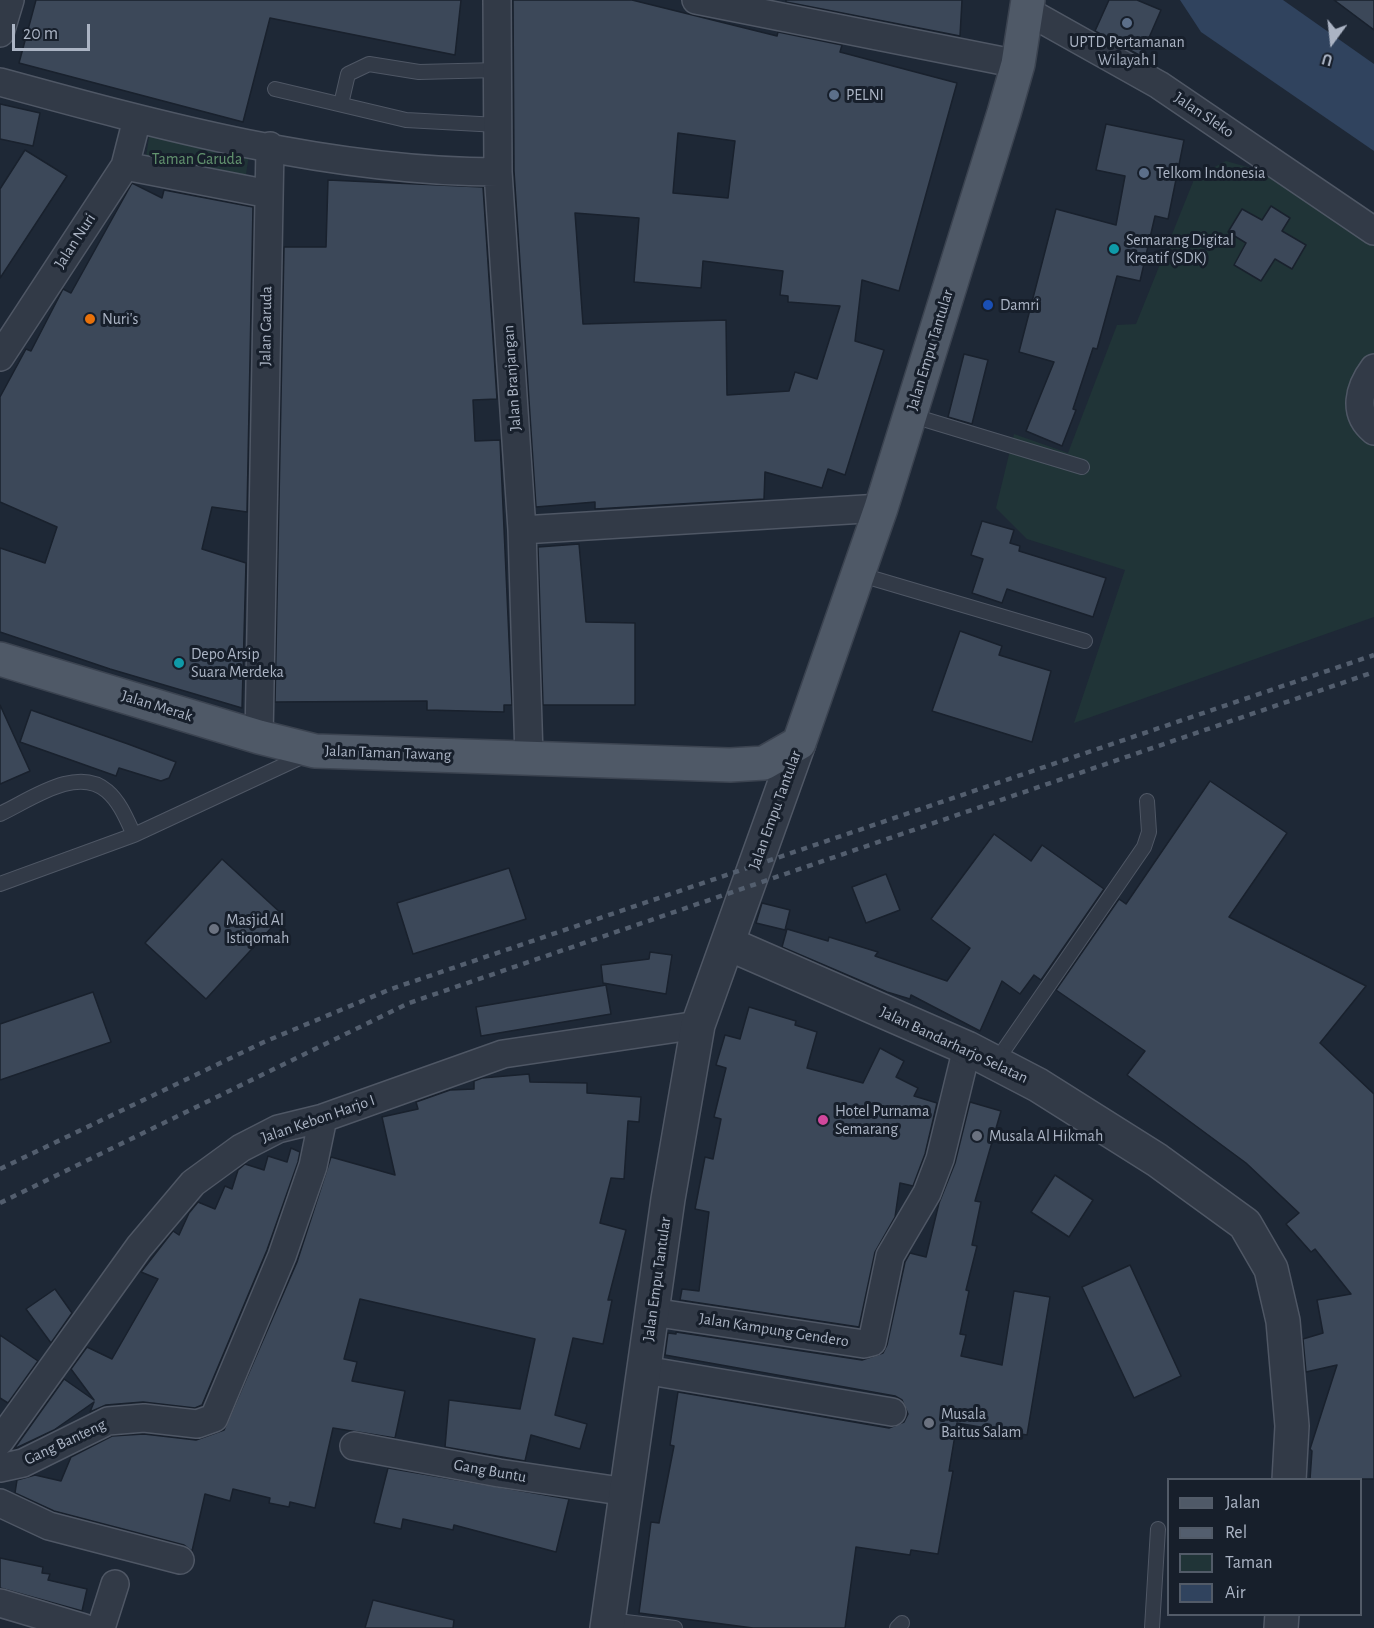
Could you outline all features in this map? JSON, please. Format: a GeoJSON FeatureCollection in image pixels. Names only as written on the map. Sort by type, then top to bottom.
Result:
{"type":"FeatureCollection","features":[{"type":"Feature","properties":{"kind":"main road","name":"Jalan Empu Tantular"},"geometry":{"type":"LineString","coordinates":[[799,743],[881,508],[910,415],[1018,64],[1028,6]]}},
{"type":"Feature","properties":{"kind":"main road","name":"Jalan Merak"},"geometry":{"type":"LineString","coordinates":[[0,658],[259,737],[315,751]]}},
{"type":"Feature","properties":{"kind":"main road","name":"Jalan Taman Tawang"},"geometry":{"type":"LineString","coordinates":[[315,751],[730,765],[764,763],[799,743]]}},
{"type":"Feature","properties":{"kind":"street"},"geometry":{"type":"LineString","coordinates":[[0,33],[10,0]]}},
{"type":"Feature","properties":{"kind":"street","name":"Jalan Branjangan"},"geometry":{"type":"LineString","coordinates":[[497,0],[498,172],[522,530],[529,757]]}},
{"type":"Feature","properties":{"kind":"street"},"geometry":{"type":"LineString","coordinates":[[696,0],[1018,64]]}},
{"type":"Feature","properties":{"kind":"street","name":"Jalan Sleko"},"geometry":{"type":"LineString","coordinates":[[1028,6],[1159,85],[1374,231]]}},
{"type":"Feature","properties":{"kind":"street"},"geometry":{"type":"LineString","coordinates":[[0,82],[137,120],[270,146],[397,166],[456,172],[498,172]]}},
{"type":"Feature","properties":{"kind":"street","name":"Jalan Nuri"},"geometry":{"type":"LineString","coordinates":[[0,357],[125,166],[137,120]]}},
{"type":"Feature","properties":{"kind":"street","name":"Jalan Garuda"},"geometry":{"type":"LineString","coordinates":[[259,737],[270,146]]}},
{"type":"Feature","properties":{"kind":"street"},"geometry":{"type":"LineString","coordinates":[[125,166],[269,194]]}},
{"type":"Feature","properties":{"kind":"street"},"geometry":{"type":"LineString","coordinates":[[1374,368],[1363,383],[1359,396],[1365,424],[1374,431]]}},
{"type":"Feature","properties":{"kind":"street"},"geometry":{"type":"LineString","coordinates":[[522,530],[881,508]]}},
{"type":"Feature","properties":{"kind":"street","name":"Jalan Empu Tantular"},"geometry":{"type":"LineString","coordinates":[[602,1625],[627,1492],[668,1199],[698,1025],[729,944],[799,743]]}},
{"type":"Feature","properties":{"kind":"street","name":"Jalan Bandarharjo Selatan"},"geometry":{"type":"LineString","coordinates":[[729,944],[981,1055],[1038,1085],[1157,1160],[1245,1224],[1271,1269],[1283,1321],[1292,1426],[1289,1478]]}},
{"type":"Feature","properties":{"kind":"street","name":"Jalan Kebon Harjo I"},"geometry":{"type":"LineString","coordinates":[[0,1441],[139,1248],[193,1183],[241,1148],[278,1129],[323,1118],[503,1054],[698,1025]]}},
{"type":"Feature","properties":{"kind":"street","name":"Jalan Kampung Gendero"},"geometry":{"type":"LineString","coordinates":[[652,1312],[864,1344],[872,1342],[890,1256],[927,1192],[981,1055]]}},
{"type":"Feature","properties":{"kind":"street","name":"Gang Banteng"},"geometry":{"type":"LineString","coordinates":[[0,1468],[23,1463],[108,1421],[144,1418],[197,1424],[210,1422],[223,1397],[282,1256],[313,1166],[323,1118]]}},
{"type":"Feature","properties":{"kind":"street"},"geometry":{"type":"LineString","coordinates":[[644,1370],[892,1412]]}},
{"type":"Feature","properties":{"kind":"street","name":"Gang Buntu"},"geometry":{"type":"LineString","coordinates":[[354,1446],[499,1473],[627,1492]]}},
{"type":"Feature","properties":{"kind":"street"},"geometry":{"type":"LineString","coordinates":[[0,1503],[49,1526],[180,1560]]}},
{"type":"Feature","properties":{"kind":"street"},"geometry":{"type":"LineString","coordinates":[[101,1628],[115,1584]]}},
{"type":"Feature","properties":{"kind":"street"},"geometry":{"type":"LineString","coordinates":[[0,1603],[84,1628]]}},
{"type":"Feature","properties":{"kind":"lane"},"geometry":{"type":"LineString","coordinates":[[341,104],[348,74],[369,64],[419,72],[498,70]]}},
{"type":"Feature","properties":{"kind":"lane"},"geometry":{"type":"LineString","coordinates":[[274,89],[406,120],[498,125]]}},
{"type":"Feature","properties":{"kind":"lane"},"geometry":{"type":"LineString","coordinates":[[910,415],[1082,467]]}},
{"type":"Feature","properties":{"kind":"lane"},"geometry":{"type":"LineString","coordinates":[[858,574],[1085,641]]}},
{"type":"Feature","properties":{"kind":"lane","name":"Jalan Taman Tawang"},"geometry":{"type":"LineString","coordinates":[[0,884],[134,835],[315,751]]}},
{"type":"Feature","properties":{"kind":"lane"},"geometry":{"type":"LineString","coordinates":[[0,813],[68,783],[89,782],[107,791],[120,807],[134,835]]}},
{"type":"Feature","properties":{"kind":"lane"},"geometry":{"type":"LineString","coordinates":[[981,1055],[1144,847],[1149,832],[1147,801]]}},
{"type":"Feature","properties":{"kind":"lane"},"geometry":{"type":"LineString","coordinates":[[1152,1628],[1158,1529]]}},
{"type":"Feature","properties":{"kind":"lane"},"geometry":{"type":"LineString","coordinates":[[602,1625],[675,1628]]}},
{"type":"Feature","properties":{"kind":"green space","name":"Taman Garuda"},"geometry":{"type":"Polygon","coordinates":[[[150,131],[250,148],[244,187],[144,170],[150,131]]]}},
{"type":"Feature","properties":{"kind":"green space"},"geometry":{"type":"Polygon","coordinates":[[[1226,161],[1265,172],[1374,243],[1374,617],[1074,723],[1125,570],[1027,539],[996,508],[1014,434],[1068,453],[1117,325],[1136,324],[1195,177],[1226,161]]]}},
{"type":"Feature","properties":{"kind":"water"},"geometry":{"type":"Polygon","coordinates":[[[1180,0],[1283,0],[1374,64],[1374,151],[1201,32],[1180,0]]]}},
{"type":"Feature","properties":{"kind":"building"},"geometry":{"type":"Polygon","coordinates":[[[36,0],[461,0],[455,55],[270,18],[243,122],[19,63],[36,0]]]}},
{"type":"Feature","properties":{"kind":"building"},"geometry":{"type":"Polygon","coordinates":[[[513,0],[632,0],[777,36],[778,32],[842,45],[840,52],[957,83],[899,291],[862,280],[855,341],[884,350],[845,475],[828,469],[822,488],[765,472],[764,499],[595,509],[595,502],[536,507],[514,171],[513,0]],[[678,133],[673,193],[728,198],[735,141],[678,133]],[[575,213],[583,324],[726,320],[727,395],[789,391],[795,372],[817,379],[840,306],[788,302],[788,296],[780,295],[783,271],[703,261],[701,288],[634,282],[639,218],[575,213]]]}},
{"type":"Feature","properties":{"kind":"building"},"geometry":{"type":"Polygon","coordinates":[[[786,0],[962,0],[960,36],[786,2],[786,0]]]}},
{"type":"Feature","properties":{"kind":"building","name":"UPTD Pertamanan Wilayah I"},"geometry":{"type":"Polygon","coordinates":[[[1109,0],[1137,0],[1161,10],[1141,56],[1095,31],[1109,0]]]}},
{"type":"Feature","properties":{"kind":"building"},"geometry":{"type":"Polygon","coordinates":[[[1334,0],[1374,0],[1374,30],[1334,0]]]}},
{"type":"Feature","properties":{"kind":"building"},"geometry":{"type":"Polygon","coordinates":[[[0,104],[40,113],[33,146],[0,139],[0,104]]]}},
{"type":"Feature","properties":{"kind":"building"},"geometry":{"type":"Polygon","coordinates":[[[1106,124],[1184,140],[1168,219],[1155,216],[1140,281],[1117,276],[1097,349],[1093,348],[1073,409],[1076,410],[1062,446],[1026,431],[1054,362],[1019,352],[1056,209],[1116,225],[1125,176],[1096,170],[1106,124]]]}},
{"type":"Feature","properties":{"kind":"building"},"geometry":{"type":"Polygon","coordinates":[[[25,150],[67,176],[0,278],[0,189],[25,150]]]}},
{"type":"Feature","properties":{"kind":"building"},"geometry":{"type":"Polygon","coordinates":[[[328,180],[483,187],[497,399],[473,400],[475,441],[500,440],[512,705],[504,705],[504,712],[427,710],[427,701],[275,702],[284,247],[326,247],[328,180]]]}},
{"type":"Feature","properties":{"kind":"building"},"geometry":{"type":"Polygon","coordinates":[[[132,183],[162,198],[164,190],[253,207],[247,512],[212,507],[202,549],[246,563],[242,708],[110,669],[0,632],[0,548],[45,563],[57,527],[0,502],[0,397],[26,349],[31,351],[63,289],[71,293],[132,183]]]}},
{"type":"Feature","properties":{"kind":"building"},"geometry":{"type":"Polygon","coordinates":[[[1271,206],[1290,218],[1282,231],[1306,245],[1292,269],[1275,259],[1261,281],[1234,265],[1246,243],[1228,232],[1242,209],[1262,220],[1271,206]]]}},
{"type":"Feature","properties":{"kind":"building"},"geometry":{"type":"Polygon","coordinates":[[[964,354],[988,360],[972,424],[948,417],[964,354]]]}},
{"type":"Feature","properties":{"kind":"building"},"geometry":{"type":"Polygon","coordinates":[[[982,521],[1014,530],[1010,543],[1020,546],[1019,551],[1106,578],[1093,617],[1007,589],[1002,603],[972,593],[983,559],[971,555],[982,521]]]}},
{"type":"Feature","properties":{"kind":"building"},"geometry":{"type":"Polygon","coordinates":[[[579,544],[586,622],[635,623],[635,705],[543,705],[538,547],[579,544]]]}},
{"type":"Feature","properties":{"kind":"building"},"geometry":{"type":"Polygon","coordinates":[[[960,631],[1002,646],[999,655],[1051,671],[1032,742],[932,711],[960,631]]]}},
{"type":"Feature","properties":{"kind":"building"},"geometry":{"type":"Polygon","coordinates":[[[0,705],[30,771],[0,784],[0,705]]]}},
{"type":"Feature","properties":{"kind":"building"},"geometry":{"type":"Polygon","coordinates":[[[31,710],[176,762],[169,778],[161,781],[119,768],[116,776],[20,742],[31,710]]]}},
{"type":"Feature","properties":{"kind":"building"},"geometry":{"type":"Polygon","coordinates":[[[1210,781],[1287,833],[1229,917],[1366,986],[1320,1043],[1374,1094],[1374,1479],[1310,1478],[1312,1451],[1310,1449],[1337,1365],[1306,1372],[1303,1339],[1323,1333],[1317,1300],[1351,1294],[1315,1249],[1311,1252],[1286,1224],[1299,1213],[1246,1163],[1127,1075],[1145,1051],[1056,990],[1119,899],[1126,904],[1210,781]]]}},
{"type":"Feature","properties":{"kind":"building"},"geometry":{"type":"Polygon","coordinates":[[[994,834],[1031,861],[1042,845],[1104,889],[1041,980],[1034,975],[1020,994],[1002,981],[980,1031],[911,995],[910,999],[887,992],[782,947],[787,929],[828,941],[829,937],[878,952],[875,956],[947,981],[970,948],[931,919],[994,834]]]}},
{"type":"Feature","properties":{"kind":"building","name":"Masjid Al Istiqomah"},"geometry":{"type":"Polygon","coordinates":[[[222,859],[283,915],[206,999],[145,943],[222,859]]]}},
{"type":"Feature","properties":{"kind":"building"},"geometry":{"type":"Polygon","coordinates":[[[509,868],[526,919],[413,954],[397,903],[509,868]]]}},
{"type":"Feature","properties":{"kind":"building"},"geometry":{"type":"Polygon","coordinates":[[[886,874],[900,910],[866,923],[852,887],[886,874]]]}},
{"type":"Feature","properties":{"kind":"building"},"geometry":{"type":"Polygon","coordinates":[[[762,903],[790,910],[785,930],[756,923],[762,903]]]}},
{"type":"Feature","properties":{"kind":"building"},"geometry":{"type":"Polygon","coordinates":[[[650,952],[672,955],[666,994],[603,983],[601,965],[649,959],[650,952]]]}},
{"type":"Feature","properties":{"kind":"building"},"geometry":{"type":"Polygon","coordinates":[[[606,985],[611,1014],[481,1036],[476,1007],[606,985]]]}},
{"type":"Feature","properties":{"kind":"building"},"geometry":{"type":"Polygon","coordinates":[[[93,992],[111,1042],[0,1080],[0,1024],[93,992]]]}},
{"type":"Feature","properties":{"kind":"building"},"geometry":{"type":"Polygon","coordinates":[[[749,1007],[796,1021],[795,1025],[817,1032],[807,1068],[863,1083],[880,1048],[904,1061],[896,1077],[918,1088],[914,1096],[937,1103],[925,1154],[913,1186],[900,1183],[895,1217],[875,1252],[859,1327],[680,1300],[682,1289],[699,1291],[709,1212],[695,1209],[705,1157],[713,1159],[721,1119],[714,1117],[726,1068],[716,1065],[725,1035],[740,1039],[749,1007]]]}},
{"type":"Feature","properties":{"kind":"building"},"geometry":{"type":"Polygon","coordinates":[[[529,1074],[530,1082],[587,1083],[587,1093],[641,1097],[639,1122],[628,1121],[624,1179],[611,1178],[600,1223],[626,1230],[608,1300],[612,1300],[603,1344],[573,1338],[555,1415],[587,1424],[580,1449],[531,1435],[525,1461],[445,1447],[449,1400],[520,1409],[535,1339],[360,1299],[344,1359],[357,1362],[352,1381],[405,1391],[395,1438],[333,1428],[315,1508],[290,1502],[289,1507],[269,1503],[270,1498],[233,1489],[230,1501],[205,1494],[192,1551],[184,1545],[54,1511],[15,1493],[17,1480],[35,1475],[61,1481],[71,1457],[112,1436],[144,1434],[196,1440],[224,1430],[297,1262],[331,1157],[395,1175],[382,1117],[418,1109],[416,1102],[450,1090],[474,1089],[474,1081],[482,1078],[529,1074]]]}},
{"type":"Feature","properties":{"kind":"building"},"geometry":{"type":"Polygon","coordinates":[[[970,1102],[1001,1111],[975,1201],[981,1202],[972,1245],[977,1246],[966,1290],[969,1291],[960,1334],[966,1335],[961,1356],[1002,1365],[1014,1291],[1050,1297],[1027,1435],[957,1423],[949,1471],[953,1471],[938,1554],[911,1550],[910,1555],[856,1547],[845,1628],[753,1628],[639,1613],[651,1522],[659,1523],[674,1446],[670,1445],[678,1392],[889,1428],[904,1422],[908,1414],[902,1400],[895,1396],[665,1355],[668,1333],[676,1334],[676,1332],[862,1360],[883,1353],[887,1345],[905,1262],[910,1253],[926,1257],[939,1203],[955,1163],[970,1102]]]}},
{"type":"Feature","properties":{"kind":"building"},"geometry":{"type":"Polygon","coordinates":[[[291,1148],[300,1152],[298,1162],[267,1250],[202,1405],[195,1408],[143,1402],[106,1405],[90,1412],[94,1402],[54,1430],[14,1449],[64,1379],[94,1400],[71,1369],[87,1347],[112,1359],[158,1279],[141,1272],[173,1231],[179,1235],[189,1213],[198,1202],[215,1209],[225,1186],[232,1189],[238,1170],[245,1164],[264,1170],[268,1156],[287,1162],[291,1148]]]}},
{"type":"Feature","properties":{"kind":"building"},"geometry":{"type":"Polygon","coordinates":[[[1055,1175],[1093,1200],[1069,1237],[1031,1212],[1055,1175]]]}},
{"type":"Feature","properties":{"kind":"building"},"geometry":{"type":"Polygon","coordinates":[[[1130,1265],[1181,1376],[1134,1398],[1082,1287],[1130,1265]]]}},
{"type":"Feature","properties":{"kind":"building"},"geometry":{"type":"Polygon","coordinates":[[[55,1289],[72,1313],[51,1343],[26,1309],[55,1289]]]}},
{"type":"Feature","properties":{"kind":"building"},"geometry":{"type":"Polygon","coordinates":[[[0,1335],[38,1361],[8,1403],[0,1398],[0,1335]]]}},
{"type":"Feature","properties":{"kind":"building"},"geometry":{"type":"Polygon","coordinates":[[[388,1468],[569,1499],[556,1552],[454,1525],[453,1530],[403,1519],[401,1529],[374,1523],[388,1468]]]}},
{"type":"Feature","properties":{"kind":"building"},"geometry":{"type":"Polygon","coordinates":[[[0,1558],[43,1567],[42,1573],[50,1574],[48,1580],[87,1589],[82,1611],[0,1588],[0,1558]]]}},
{"type":"Feature","properties":{"kind":"building"},"geometry":{"type":"Polygon","coordinates":[[[373,1600],[454,1620],[453,1628],[365,1628],[373,1600]]]}},
{"type":"Feature","properties":{"kind":"railway"},"geometry":{"type":"LineString","coordinates":[[0,1169],[264,1042],[391,989],[1374,655]]}},
{"type":"Feature","properties":{"kind":"railway"},"geometry":{"type":"LineString","coordinates":[[0,1203],[409,1003],[1374,672]]}},
{"type":"Feature","properties":{"kind":"place","name":"UPTD Pertamanan Wilayah I"},"geometry":{"type":"Point","coordinates":[1127,23]}},
{"type":"Feature","properties":{"kind":"place","name":"PELNI"},"geometry":{"type":"Point","coordinates":[834,95]}},
{"type":"Feature","properties":{"kind":"place","name":"Telkom Indonesia"},"geometry":{"type":"Point","coordinates":[1144,173]}},
{"type":"Feature","properties":{"kind":"place","name":"Semarang Digital Kreatif (SDK)"},"geometry":{"type":"Point","coordinates":[1114,249]}},
{"type":"Feature","properties":{"kind":"place","name":"Damri"},"geometry":{"type":"Point","coordinates":[988,305]}},
{"type":"Feature","properties":{"kind":"place","name":"Nuri's"},"geometry":{"type":"Point","coordinates":[90,319]}},
{"type":"Feature","properties":{"kind":"place","name":"Depo Arsip Suara Merdeka"},"geometry":{"type":"Point","coordinates":[179,663]}},
{"type":"Feature","properties":{"kind":"place","name":"Masjid Al Istiqomah"},"geometry":{"type":"Point","coordinates":[214,929]}},
{"type":"Feature","properties":{"kind":"place","name":"Hotel Purnama Semarang"},"geometry":{"type":"Point","coordinates":[823,1120]}},
{"type":"Feature","properties":{"kind":"place","name":"Musala Al Hikmah"},"geometry":{"type":"Point","coordinates":[977,1136]}},
{"type":"Feature","properties":{"kind":"place","name":"Musala Baitus Salam"},"geometry":{"type":"Point","coordinates":[929,1423]}}]}
